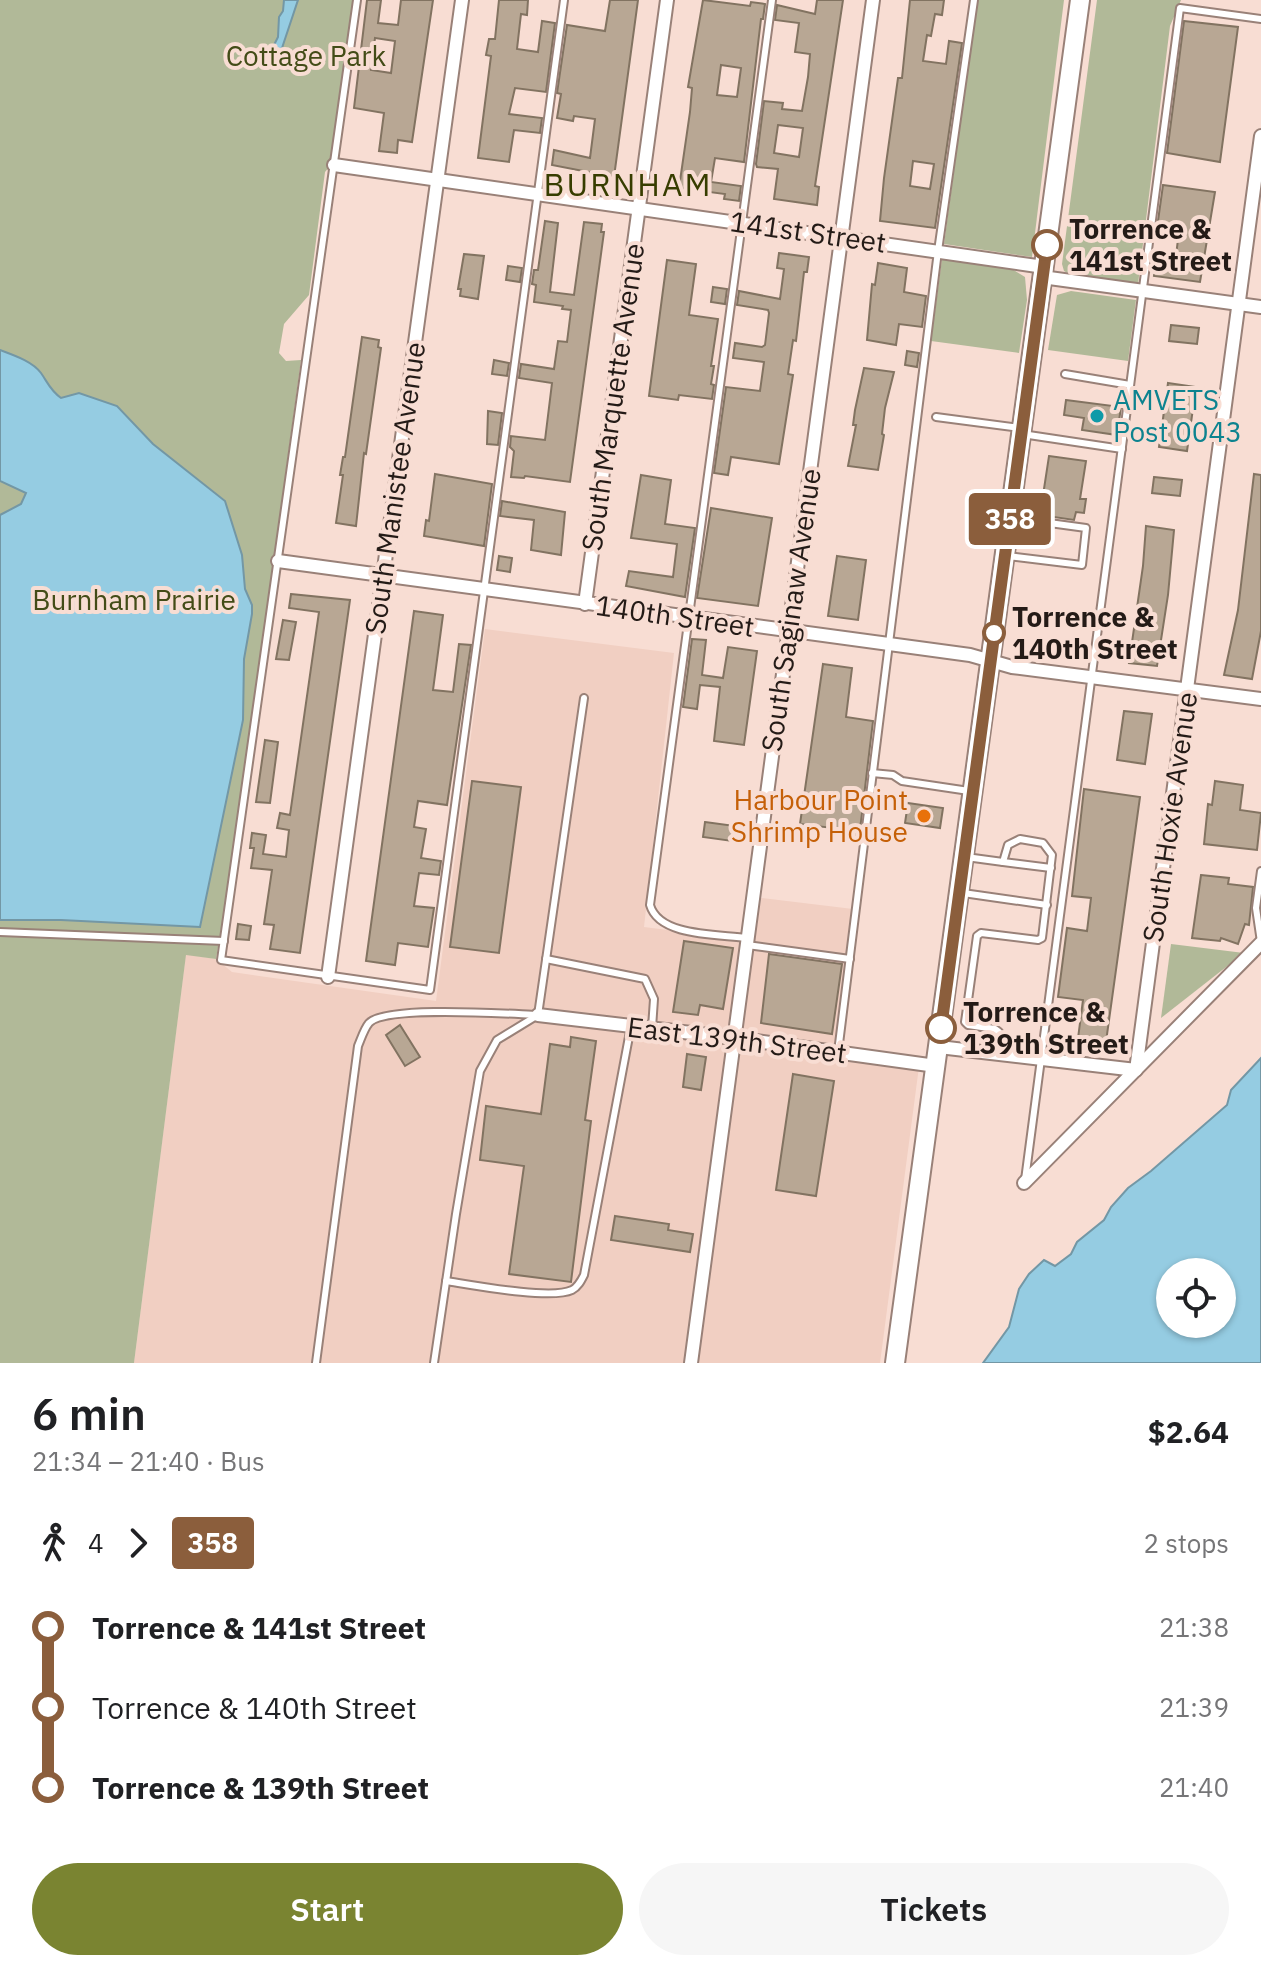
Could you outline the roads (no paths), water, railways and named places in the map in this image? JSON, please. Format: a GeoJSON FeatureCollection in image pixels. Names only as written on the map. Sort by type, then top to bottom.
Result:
{"type":"FeatureCollection","features":[{"type":"Feature","properties":{"kind":"main road"},"geometry":{"type":"LineString","coordinates":[[895,1363],[1080,0]]}},
{"type":"Feature","properties":{"kind":"street","name":"South Manistee Avenue"},"geometry":{"type":"LineString","coordinates":[[328,977],[462,0]]}},
{"type":"Feature","properties":{"kind":"street","name":"South Marquette Avenue"},"geometry":{"type":"LineString","coordinates":[[585,604],[667,0]]}},
{"type":"Feature","properties":{"kind":"street","name":"South Saginaw Avenue"},"geometry":{"type":"LineString","coordinates":[[691,1363],[873,0]]}},
{"type":"Feature","properties":{"kind":"street","name":"South Hoxie Avenue"},"geometry":{"type":"LineString","coordinates":[[1136,1070],[1261,136]]}},
{"type":"Feature","properties":{"kind":"street","name":"141st Street"},"geometry":{"type":"LineString","coordinates":[[334,165],[842,236],[938,251],[1143,291],[1261,307]]}},
{"type":"Feature","properties":{"kind":"street","name":"140th Street"},"geometry":{"type":"LineString","coordinates":[[278,561],[970,655],[1012,667],[1261,699]]}},
{"type":"Feature","properties":{"kind":"street"},"geometry":{"type":"LineString","coordinates":[[1024,1183],[1261,943]]}},
{"type":"Feature","properties":{"kind":"street","name":"East 139th Street"},"geometry":{"type":"LineString","coordinates":[[538,1015],[936,1066]]}},
{"type":"Feature","properties":{"kind":"street"},"geometry":{"type":"LineString","coordinates":[[939,1047],[1136,1070]]}},
{"type":"Feature","properties":{"kind":"lane"},"geometry":{"type":"LineString","coordinates":[[357,0],[221,960],[430,990],[564,0]]}},
{"type":"Feature","properties":{"kind":"lane"},"geometry":{"type":"LineString","coordinates":[[772,0],[650,905],[653,915],[666,926],[850,959]]}},
{"type":"Feature","properties":{"kind":"lane"},"geometry":{"type":"LineString","coordinates":[[838,1053],[938,251],[974,0]]}},
{"type":"Feature","properties":{"kind":"lane"},"geometry":{"type":"LineString","coordinates":[[1024,1183],[1180,8],[1261,19]]}},
{"type":"Feature","properties":{"kind":"lane"},"geometry":{"type":"LineString","coordinates":[[1065,374],[1130,385]]}},
{"type":"Feature","properties":{"kind":"lane"},"geometry":{"type":"LineString","coordinates":[[936,417],[1122,449]]}},
{"type":"Feature","properties":{"kind":"lane"},"geometry":{"type":"LineString","coordinates":[[1005,555],[1082,565],[1086,528],[1010,517]]}},
{"type":"Feature","properties":{"kind":"lane"},"geometry":{"type":"LineString","coordinates":[[538,1015],[584,698]]}},
{"type":"Feature","properties":{"kind":"lane"},"geometry":{"type":"LineString","coordinates":[[872,773],[973,792]]}},
{"type":"Feature","properties":{"kind":"lane"},"geometry":{"type":"LineString","coordinates":[[996,1053],[999,1032],[965,1022],[977,936],[981,933],[1042,938],[1052,855],[1037,841],[1013,841],[1005,849],[1003,862]]}},
{"type":"Feature","properties":{"kind":"lane"},"geometry":{"type":"LineString","coordinates":[[964,857],[1051,868]]}},
{"type":"Feature","properties":{"kind":"lane"},"geometry":{"type":"LineString","coordinates":[[1261,871],[1256,908],[1261,943]]}},
{"type":"Feature","properties":{"kind":"lane"},"geometry":{"type":"LineString","coordinates":[[1050,881],[1064,883]]}},
{"type":"Feature","properties":{"kind":"lane"},"geometry":{"type":"LineString","coordinates":[[959,893],[1047,905]]}},
{"type":"Feature","properties":{"kind":"lane"},"geometry":{"type":"LineString","coordinates":[[0,932],[224,941]]}},
{"type":"Feature","properties":{"kind":"lane"},"geometry":{"type":"LineString","coordinates":[[546,959],[645,979],[654,999],[652,1028]]}},
{"type":"Feature","properties":{"kind":"lane"},"geometry":{"type":"LineString","coordinates":[[316,1363],[358,1046],[369,1023],[379,1017],[406,1012],[538,1015]]}},
{"type":"Feature","properties":{"kind":"lane"},"geometry":{"type":"LineString","coordinates":[[434,1363],[480,1071],[497,1040],[538,1015]]}},
{"type":"Feature","properties":{"kind":"lane"},"geometry":{"type":"LineString","coordinates":[[446,1281],[539,1292],[560,1293],[575,1289],[584,1275],[631,1026]]}},
{"type":"Feature","properties":{"kind":"water"},"geometry":{"type":"Polygon","coordinates":[[[284,0],[298,0],[282,48],[272,58],[271,51],[278,37],[284,0]]]}},
{"type":"Feature","properties":{"kind":"water"},"geometry":{"type":"Polygon","coordinates":[[[0,350],[33,365],[61,398],[79,393],[117,406],[153,444],[225,501],[242,555],[245,589],[252,605],[252,614],[244,659],[243,720],[200,927],[0,920],[0,515],[21,504],[26,493],[0,481],[0,350]]]}},
{"type":"Feature","properties":{"kind":"water"},"geometry":{"type":"Polygon","coordinates":[[[1261,1058],[1261,1363],[983,1363],[1009,1327],[1019,1289],[1029,1274],[1044,1260],[1055,1266],[1071,1254],[1077,1242],[1104,1220],[1128,1188],[1227,1105],[1231,1090],[1261,1058]]]}},
{"type":"Feature","properties":{"kind":"place","name":"Torrence & 141st Street"},"geometry":{"type":"Point","coordinates":[1047,245]}},
{"type":"Feature","properties":{"kind":"place","name":"AMVETS Post 0043"},"geometry":{"type":"Point","coordinates":[1097,416]}},
{"type":"Feature","properties":{"kind":"place","name":"Torrence & 140th Street"},"geometry":{"type":"Point","coordinates":[994,633]}},
{"type":"Feature","properties":{"kind":"place","name":"Harbour Point Shrimp House"},"geometry":{"type":"Point","coordinates":[924,816]}},
{"type":"Feature","properties":{"kind":"place","name":"Torrence & 139th Street"},"geometry":{"type":"Point","coordinates":[941,1028]}},
{"type":"Feature","properties":{"kind":"district","name":"BURNHAM"},"geometry":{"type":"Point","coordinates":[628,185]}},
{"type":"Feature","properties":{"kind":"park label","name":"Cottage Park"},"geometry":{"type":"Point","coordinates":[306,56]}},
{"type":"Feature","properties":{"kind":"park label","name":"Burnham Prairie"},"geometry":{"type":"Point","coordinates":[134,600]}}]}
